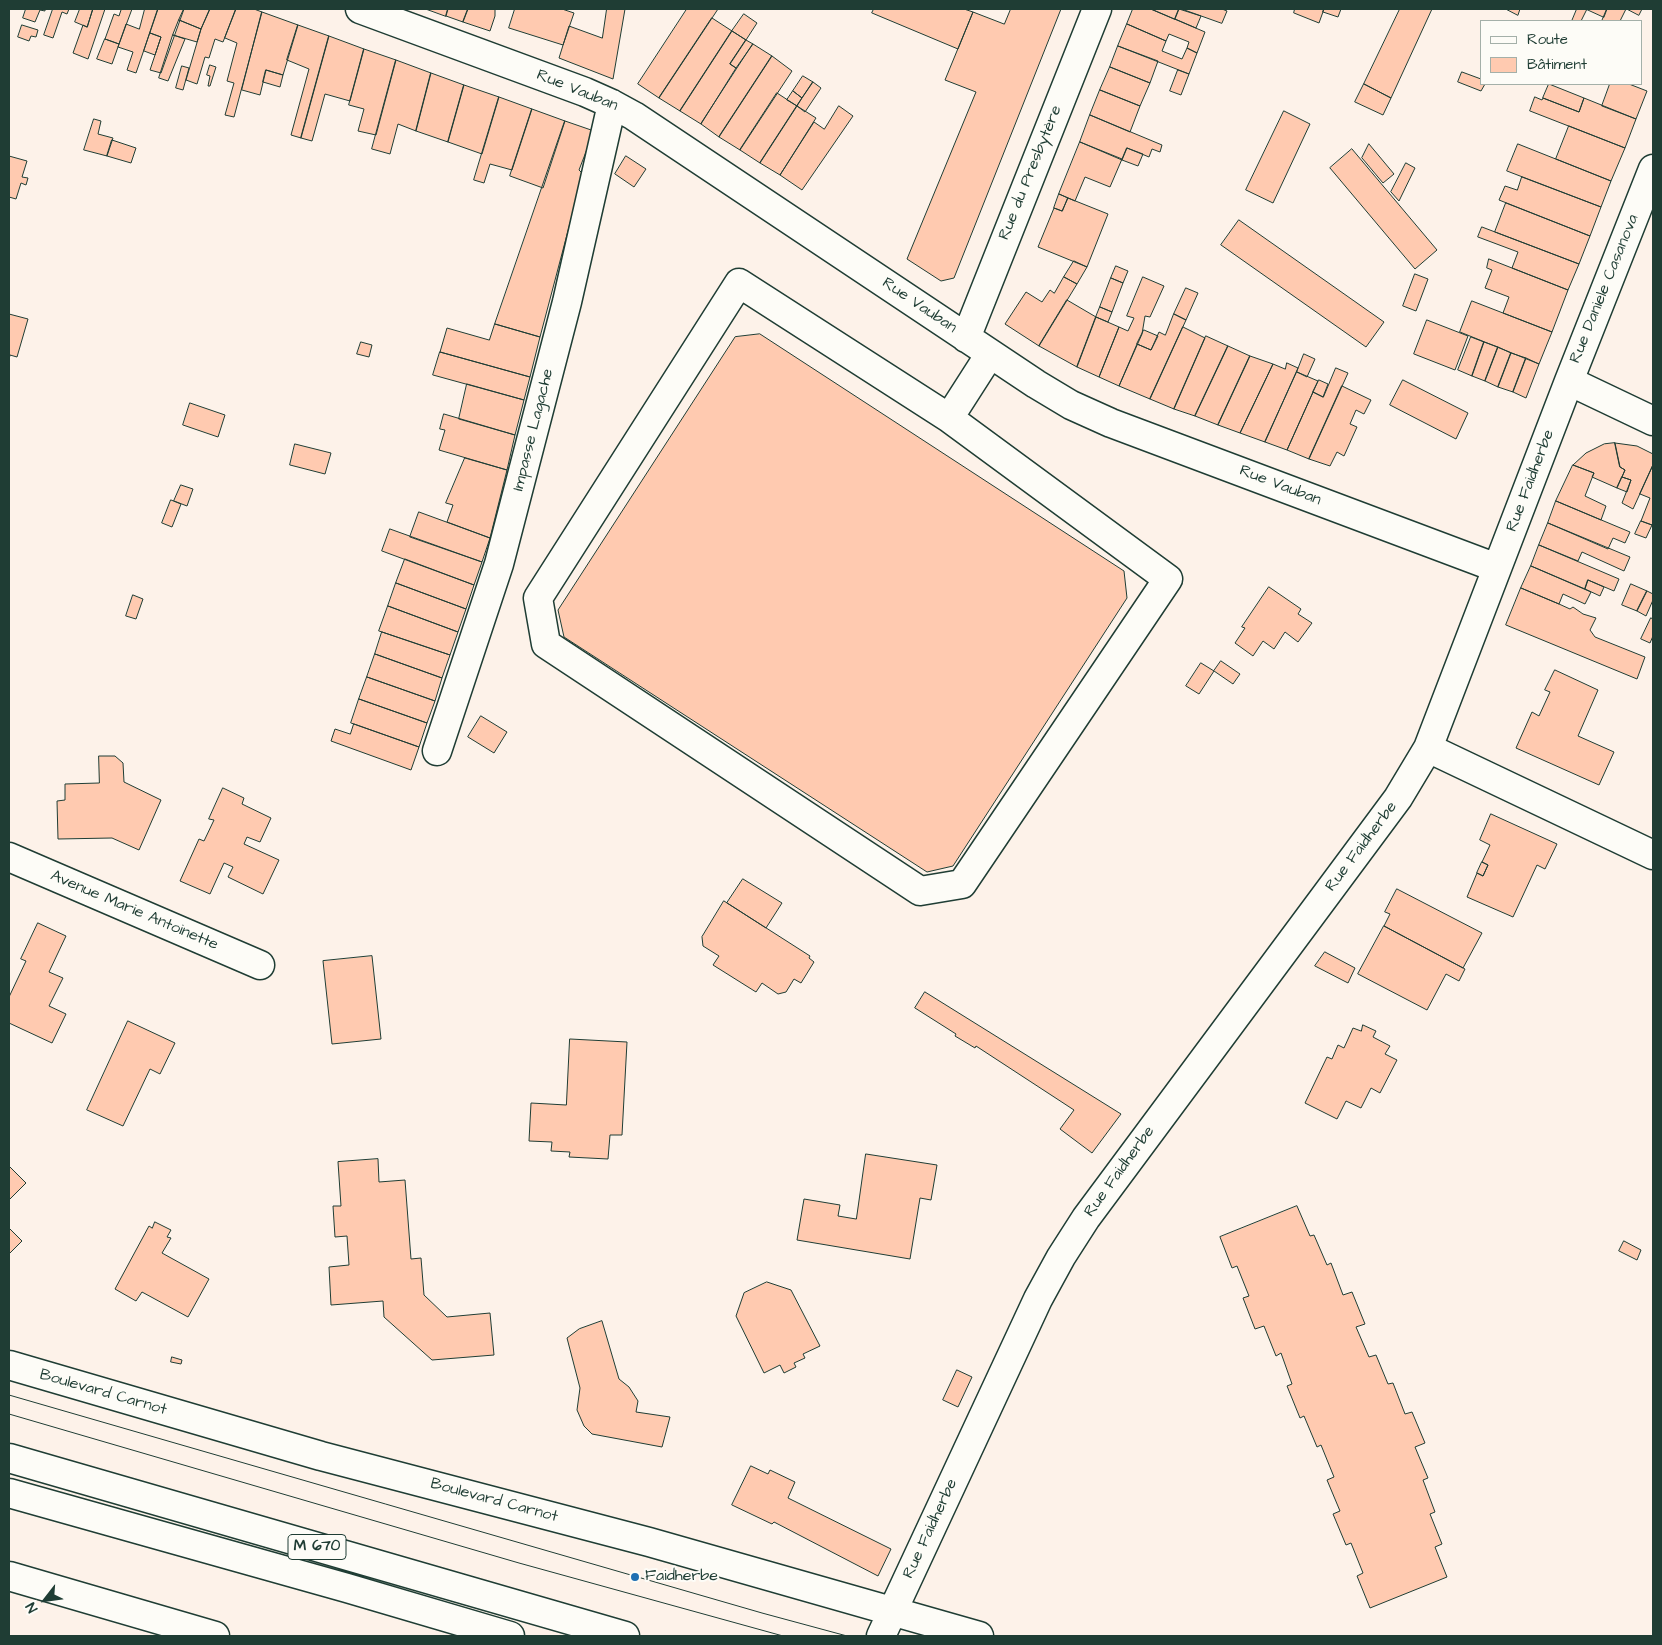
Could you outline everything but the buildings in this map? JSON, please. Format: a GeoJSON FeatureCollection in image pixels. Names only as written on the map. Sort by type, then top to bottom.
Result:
{"type":"FeatureCollection","features":[{"type":"Feature","properties":{"kind":"street","name":"Rue Vauban"},"geometry":{"type":"LineString","coordinates":[[360,9],[585,92],[612,104],[642,122],[990,354],[1071,405],[1111,423],[1497,568]]}},
{"type":"Feature","properties":{"kind":"street","name":"Rue du Presbytère"},"geometry":{"type":"LineString","coordinates":[[966,338],[1097,9]]}},
{"type":"Feature","properties":{"kind":"street","name":"Impasse Lagache"},"geometry":{"type":"LineString","coordinates":[[437,751],[499,564],[567,302],[612,104]]}},
{"type":"Feature","properties":{"kind":"street","name":"Rue Daniele Casanova"},"geometry":{"type":"LineString","coordinates":[[1569,381],[1653,169]]}},
{"type":"Feature","properties":{"kind":"street"},"geometry":{"type":"LineString","coordinates":[[739,283],[949,418],[1168,579],[962,884],[920,891],[546,644],[538,598],[739,283]]}},
{"type":"Feature","properties":{"kind":"street"},"geometry":{"type":"LineString","coordinates":[[949,418],[990,354]]}},
{"type":"Feature","properties":{"kind":"street"},"geometry":{"type":"LineString","coordinates":[[1569,381],[1653,421]]}},
{"type":"Feature","properties":{"kind":"street","name":"Rue Faidherbe"},"geometry":{"type":"LineString","coordinates":[[881,1636],[1038,1299],[1061,1257],[1097,1203],[1398,798],[1428,748],[1569,381]]}},
{"type":"Feature","properties":{"kind":"street"},"geometry":{"type":"LineString","coordinates":[[1428,748],[1653,855]]}},
{"type":"Feature","properties":{"kind":"street","name":"Avenue Marie Antoinette"},"geometry":{"type":"LineString","coordinates":[[9,857],[260,965]]}},
{"type":"Feature","properties":{"kind":"street","name":"Boulevard Carnot"},"geometry":{"type":"LineString","coordinates":[[9,1365],[321,1456],[649,1542],[979,1636]]}},
{"type":"Feature","properties":{"kind":"street","name":"M 670"},"geometry":{"type":"LineString","coordinates":[[9,1458],[625,1636]]}},
{"type":"Feature","properties":{"kind":"street","name":"M 670"},"geometry":{"type":"LineString","coordinates":[[9,1493],[510,1636]]}},
{"type":"Feature","properties":{"kind":"street"},"geometry":{"type":"LineString","coordinates":[[9,1576],[215,1636]]}},
{"type":"Feature","properties":{"kind":"tram line"},"geometry":{"type":"LineString","coordinates":[[9,1395],[847,1636]]}},
{"type":"Feature","properties":{"kind":"tram line"},"geometry":{"type":"LineString","coordinates":[[9,1414],[519,1563],[783,1636]]}},
{"type":"Feature","properties":{"kind":"place","name":"Faidherbe"},"geometry":{"type":"Point","coordinates":[635,1577]}}]}
